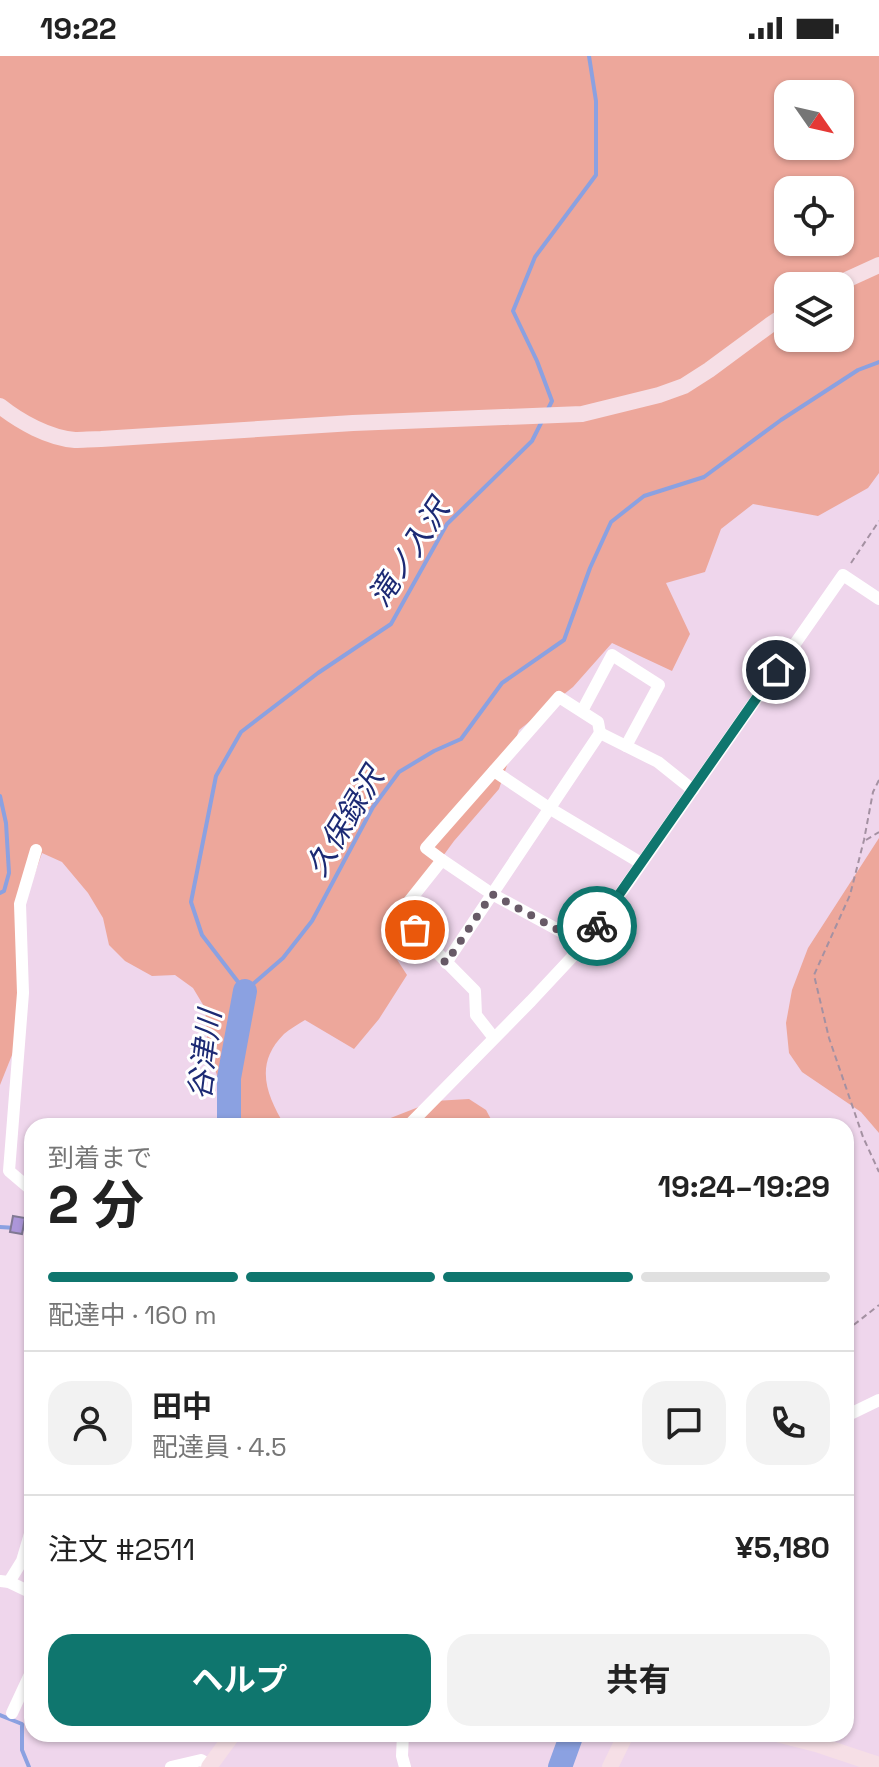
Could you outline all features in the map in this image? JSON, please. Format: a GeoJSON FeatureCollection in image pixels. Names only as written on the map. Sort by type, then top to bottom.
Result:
{"type":"FeatureCollection","features":[{"type":"Feature","properties":{"kind":"street"},"geometry":{"type":"LineString","coordinates":[[854,276],[879,265]]}},
{"type":"Feature","properties":{"kind":"street"},"geometry":{"type":"LineString","coordinates":[[0,406],[44,431],[72,440],[353,423],[582,414],[684,386],[774,323]]}},
{"type":"Feature","properties":{"kind":"street"},"geometry":{"type":"LineString","coordinates":[[416,1118],[584,944],[843,575],[879,599]]}},
{"type":"Feature","properties":{"kind":"street"},"geometry":{"type":"LineString","coordinates":[[582,711],[612,655],[659,685],[626,746]]}},
{"type":"Feature","properties":{"kind":"street"},"geometry":{"type":"LineString","coordinates":[[446,963],[492,894],[549,808],[600,733],[598,722],[559,697],[426,848],[492,894],[584,944]]}},
{"type":"Feature","properties":{"kind":"street"},"geometry":{"type":"LineString","coordinates":[[600,733],[658,762],[693,790]]}},
{"type":"Feature","properties":{"kind":"street"},"geometry":{"type":"LineString","coordinates":[[494,771],[641,863]]}},
{"type":"Feature","properties":{"kind":"street"},"geometry":{"type":"LineString","coordinates":[[24,1184],[9,1171],[23,993],[20,904],[36,850]]}},
{"type":"Feature","properties":{"kind":"street"},"geometry":{"type":"LineString","coordinates":[[442,860],[399,914],[475,991],[476,1015],[494,1038]]}},
{"type":"Feature","properties":{"kind":"street"},"geometry":{"type":"LineString","coordinates":[[854,1412],[879,1400]]}},
{"type":"Feature","properties":{"kind":"street"},"geometry":{"type":"LineString","coordinates":[[24,1554],[5,1581],[24,1589]]}},
{"type":"Feature","properties":{"kind":"street"},"geometry":{"type":"LineString","coordinates":[[12,1713],[24,1687]]}},
{"type":"Feature","properties":{"kind":"street"},"geometry":{"type":"LineString","coordinates":[[171,1767],[201,1760],[210,1766],[227,1742]]}},
{"type":"Feature","properties":{"kind":"street"},"geometry":{"type":"LineString","coordinates":[[403,1742],[405,1767]]}},
{"type":"Feature","properties":{"kind":"street"},"geometry":{"type":"LineString","coordinates":[[610,1767],[622,1742]]}},
{"type":"Feature","properties":{"kind":"street"},"geometry":{"type":"LineString","coordinates":[[808,1742],[879,1765]]}},
{"type":"Feature","properties":{"kind":"path"},"geometry":{"type":"LineString","coordinates":[[843,575],[879,521]]}},
{"type":"Feature","properties":{"kind":"path"},"geometry":{"type":"LineString","coordinates":[[879,780],[873,792],[850,895],[814,975],[829,1038],[863,1137],[879,1172]]}},
{"type":"Feature","properties":{"kind":"path"},"geometry":{"type":"LineString","coordinates":[[864,840],[879,832]]}},
{"type":"Feature","properties":{"kind":"path"},"geometry":{"type":"LineString","coordinates":[[854,1325],[879,1305]]}},
{"type":"Feature","properties":{"kind":"shaded area"},"geometry":{"type":"Polygon","coordinates":[[[0,56],[879,56],[879,473],[868,488],[818,516],[753,504],[721,529],[705,572],[666,583],[690,634],[672,671],[612,643],[573,687],[519,730],[499,789],[454,841],[383,938],[407,975],[379,1019],[354,1049],[305,1020],[284,1034],[275,1045],[266,1068],[268,1091],[281,1118],[230,1118],[208,1047],[205,1008],[193,988],[175,975],[152,976],[125,961],[109,945],[103,918],[88,893],[62,862],[42,853],[26,899],[22,1030],[0,1085],[0,56]]]}},
{"type":"Feature","properties":{"kind":"shaded area"},"geometry":{"type":"Polygon","coordinates":[[[879,838],[879,1133],[861,1112],[802,1072],[789,1053],[786,1023],[792,990],[808,948],[879,838]]]}},
{"type":"Feature","properties":{"kind":"shaded area"},"geometry":{"type":"Polygon","coordinates":[[[469,1099],[486,1110],[490,1118],[391,1118],[434,1101],[469,1099]]]}},
{"type":"Feature","properties":{"kind":"building"},"geometry":{"type":"Polygon","coordinates":[[[13,1216],[24,1218],[22,1234],[10,1232],[13,1216]]]}},
{"type":"Feature","properties":{"kind":"waterway","name":"滝ノ入沢"},"geometry":{"type":"LineString","coordinates":[[548,409],[552,401],[513,311],[535,257],[596,175],[596,101],[589,56]]}},
{"type":"Feature","properties":{"kind":"waterway","name":"久保録沢"},"geometry":{"type":"LineString","coordinates":[[542,421],[532,441],[447,524],[391,624],[318,673],[241,732],[216,776],[191,902],[202,935],[245,991],[283,958],[312,921],[373,807],[399,772],[461,739],[502,683],[564,640],[590,568],[611,522],[644,496],[704,477],[781,420],[858,370],[879,362]]}},
{"type":"Feature","properties":{"kind":"waterway"},"geometry":{"type":"LineString","coordinates":[[0,796],[6,823],[9,873],[4,891],[0,893]]}},
{"type":"Feature","properties":{"kind":"waterway","name":"谷津川"},"geometry":{"type":"LineString","coordinates":[[229,1118],[229,1078],[245,991]]}},
{"type":"Feature","properties":{"kind":"waterway"},"geometry":{"type":"LineString","coordinates":[[0,1227],[24,1228]]}},
{"type":"Feature","properties":{"kind":"waterway"},"geometry":{"type":"LineString","coordinates":[[0,1715],[22,1724],[22,1750],[29,1767]]}},
{"type":"Feature","properties":{"kind":"waterway","name":"谷津川"},"geometry":{"type":"LineString","coordinates":[[560,1767],[569,1742]]}},
{"type":"Feature","properties":{"kind":"way so far"},"geometry":{"type":"LineString","coordinates":[[415,930],[446,963],[492,894],[584,944],[597,926]]}},
{"type":"Feature","properties":{"kind":"route"},"geometry":{"type":"LineString","coordinates":[[597,926],[776,670]]}}]}
